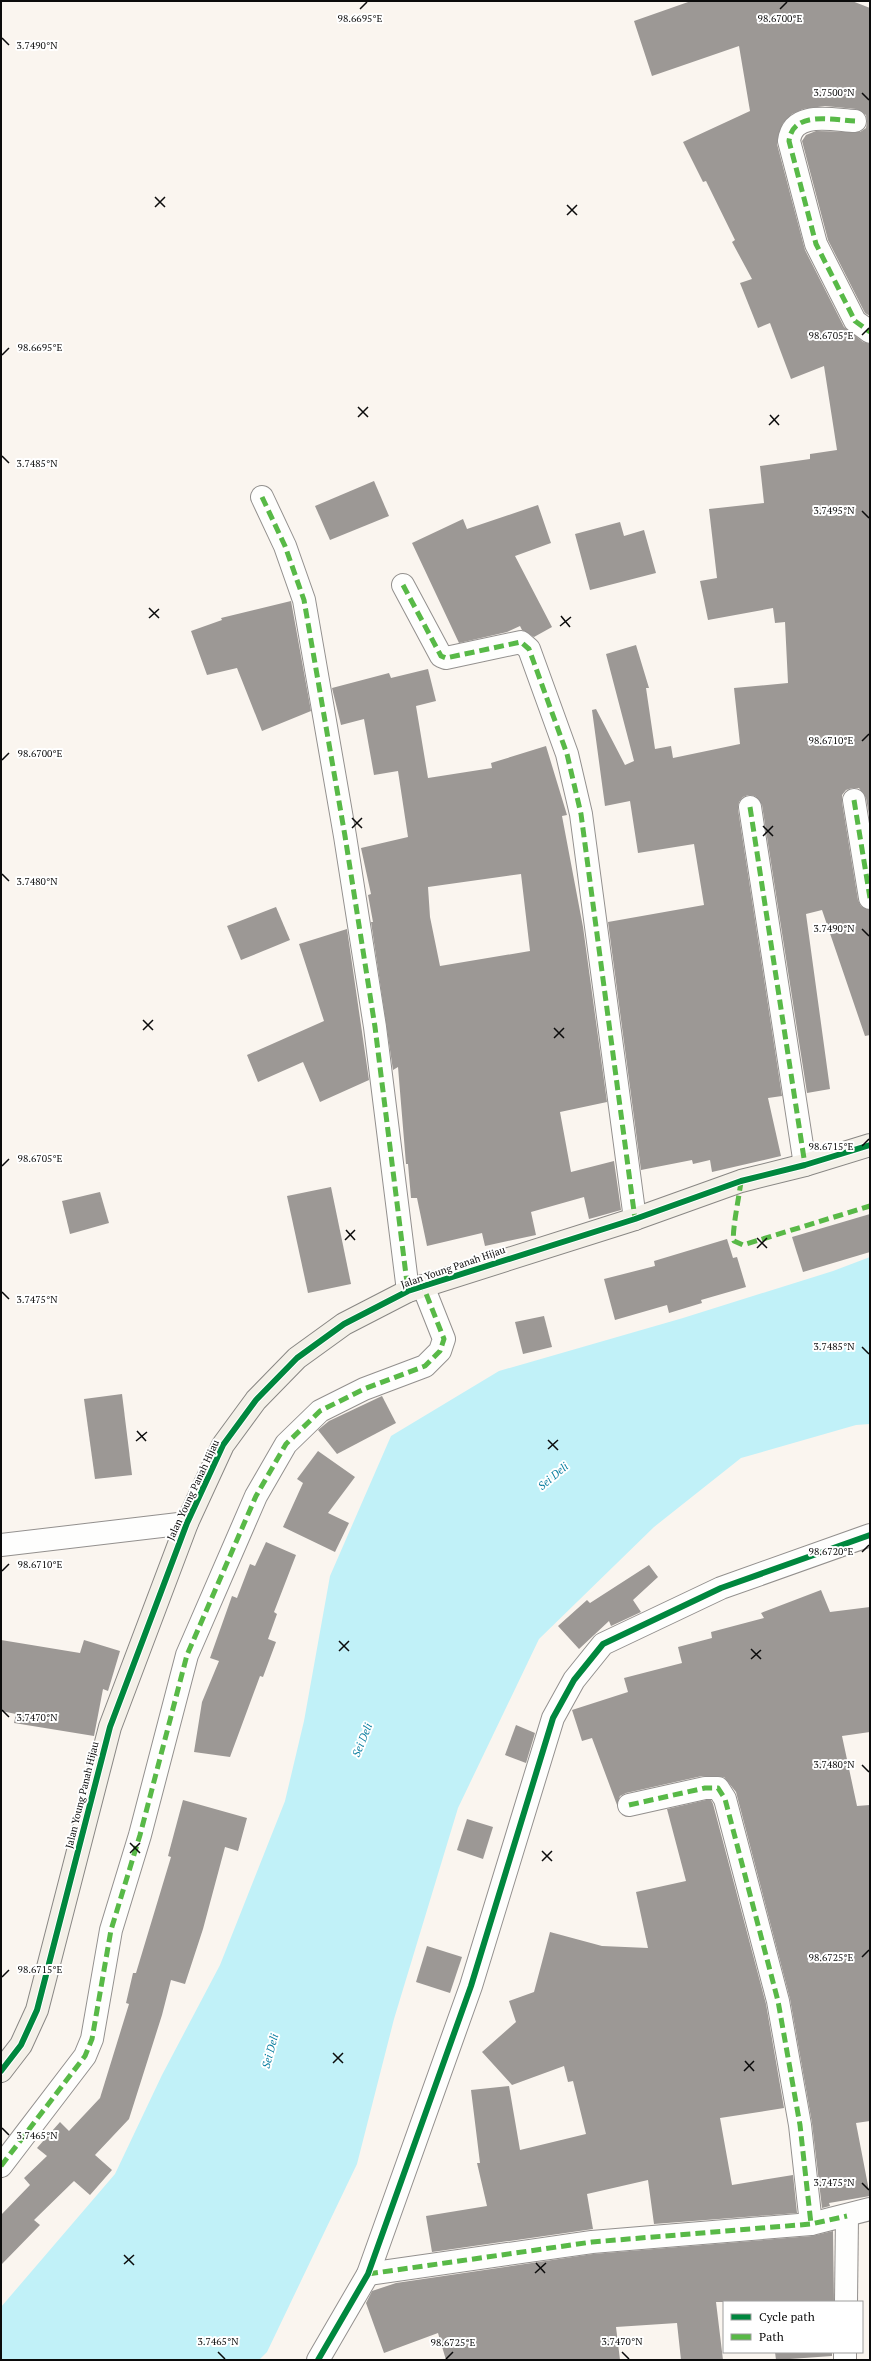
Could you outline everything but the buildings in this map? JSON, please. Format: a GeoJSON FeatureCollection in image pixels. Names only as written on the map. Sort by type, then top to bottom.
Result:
{"type":"FeatureCollection","features":[{"type":"Feature","properties":{"kind":"street"},"geometry":{"type":"LineString","coordinates":[[855,121],[807,119],[794,126],[790,132],[788,141],[816,244],[855,320],[870,332]]}},
{"type":"Feature","properties":{"kind":"street"},"geometry":{"type":"LineString","coordinates":[[1,2166],[85,2056],[92,2039],[111,1930],[140,1835],[187,1655],[256,1496],[286,1444],[320,1411],[364,1389],[425,1366],[440,1351],[444,1339],[415,1288],[375,1026],[304,600],[285,546],[262,497]]}},
{"type":"Feature","properties":{"kind":"street"},"geometry":{"type":"LineString","coordinates":[[403,584],[441,656],[446,658],[521,642],[529,649],[567,754],[581,814],[635,1218]]}},
{"type":"Feature","properties":{"kind":"street"},"geometry":{"type":"LineString","coordinates":[[854,800],[870,898]]}},
{"type":"Feature","properties":{"kind":"street"},"geometry":{"type":"LineString","coordinates":[[750,807],[806,1165]]}},
{"type":"Feature","properties":{"kind":"street","name":"Jalan Young Panah Hijau"},"geometry":{"type":"LineString","coordinates":[[1,2071],[21,2045],[37,2010],[110,1727],[187,1523],[223,1445],[256,1400],[298,1358],[344,1324],[415,1288],[635,1218],[741,1181],[806,1165],[870,1145]]}},
{"type":"Feature","properties":{"kind":"street"},"geometry":{"type":"LineString","coordinates":[[1,1545],[187,1523]]}},
{"type":"Feature","properties":{"kind":"street"},"geometry":{"type":"LineString","coordinates":[[318,2360],[368,2274],[471,1986],[553,1718],[574,1680],[603,1644],[721,1588],[870,1535]]}},
{"type":"Feature","properties":{"kind":"street"},"geometry":{"type":"LineString","coordinates":[[629,1805],[705,1788],[718,1788],[725,1799],[778,2002],[800,2125],[811,2224]]}},
{"type":"Feature","properties":{"kind":"street"},"geometry":{"type":"LineString","coordinates":[[368,2274],[592,2242],[811,2224],[870,2209]]}},
{"type":"Feature","properties":{"kind":"street"},"geometry":{"type":"LineString","coordinates":[[846,2301],[847,2216]]}},
{"type":"Feature","properties":{"kind":"water","name":"Sei Deli"},"geometry":{"type":"Polygon","coordinates":[[[870,1257],[870,1424],[856,1425],[741,1458],[654,1527],[539,1639],[458,1808],[394,2019],[357,2164],[267,2352],[259,2360],[1,2360],[1,2307],[115,2174],[162,2075],[220,1965],[285,1801],[304,1721],[330,1576],[391,1436],[499,1371],[683,1318],[833,1271],[870,1257]]]}},
{"type":"Feature","properties":{"kind":"marked path"},"geometry":{"type":"LineString","coordinates":[[855,121],[825,119],[806,121],[798,125],[792,131],[789,141],[816,244],[855,321],[870,332]]}},
{"type":"Feature","properties":{"kind":"marked path"},"geometry":{"type":"LineString","coordinates":[[262,497],[285,546],[304,600],[345,836],[375,1027],[408,1291]]}},
{"type":"Feature","properties":{"kind":"marked path"},"geometry":{"type":"LineString","coordinates":[[403,585],[441,656],[446,658],[521,642],[529,649],[567,754],[581,814],[635,1219]]}},
{"type":"Feature","properties":{"kind":"marked path"},"geometry":{"type":"LineString","coordinates":[[854,800],[870,898]]}},
{"type":"Feature","properties":{"kind":"marked path"},"geometry":{"type":"LineString","coordinates":[[750,807],[805,1165]]}},
{"type":"Feature","properties":{"kind":"marked path"},"geometry":{"type":"LineString","coordinates":[[741,1181],[733,1237],[734,1241],[743,1245],[870,1206]]}},
{"type":"Feature","properties":{"kind":"marked path"},"geometry":{"type":"LineString","coordinates":[[1,2166],[85,2056],[92,2039],[111,1930],[140,1835],[187,1655],[256,1496],[286,1444],[320,1411],[364,1389],[425,1366],[440,1351],[444,1339],[423,1286]]}},
{"type":"Feature","properties":{"kind":"marked path"},"geometry":{"type":"LineString","coordinates":[[629,1805],[705,1788],[718,1788],[725,1799],[778,2001],[800,2125],[811,2224]]}},
{"type":"Feature","properties":{"kind":"marked path"},"geometry":{"type":"LineString","coordinates":[[368,2274],[592,2242],[811,2224],[847,2216]]}},
{"type":"Feature","properties":{"kind":"cycle path"},"geometry":{"type":"LineString","coordinates":[[1,2071],[21,2045],[37,2010],[110,1727],[187,1523],[223,1445],[256,1400],[297,1358],[344,1324],[408,1291],[635,1219],[741,1181],[805,1165],[870,1145]]}},
{"type":"Feature","properties":{"kind":"cycle path"},"geometry":{"type":"LineString","coordinates":[[318,2360],[368,2274],[471,1986],[553,1718],[574,1680],[603,1644],[721,1588],[870,1535]]}}]}
